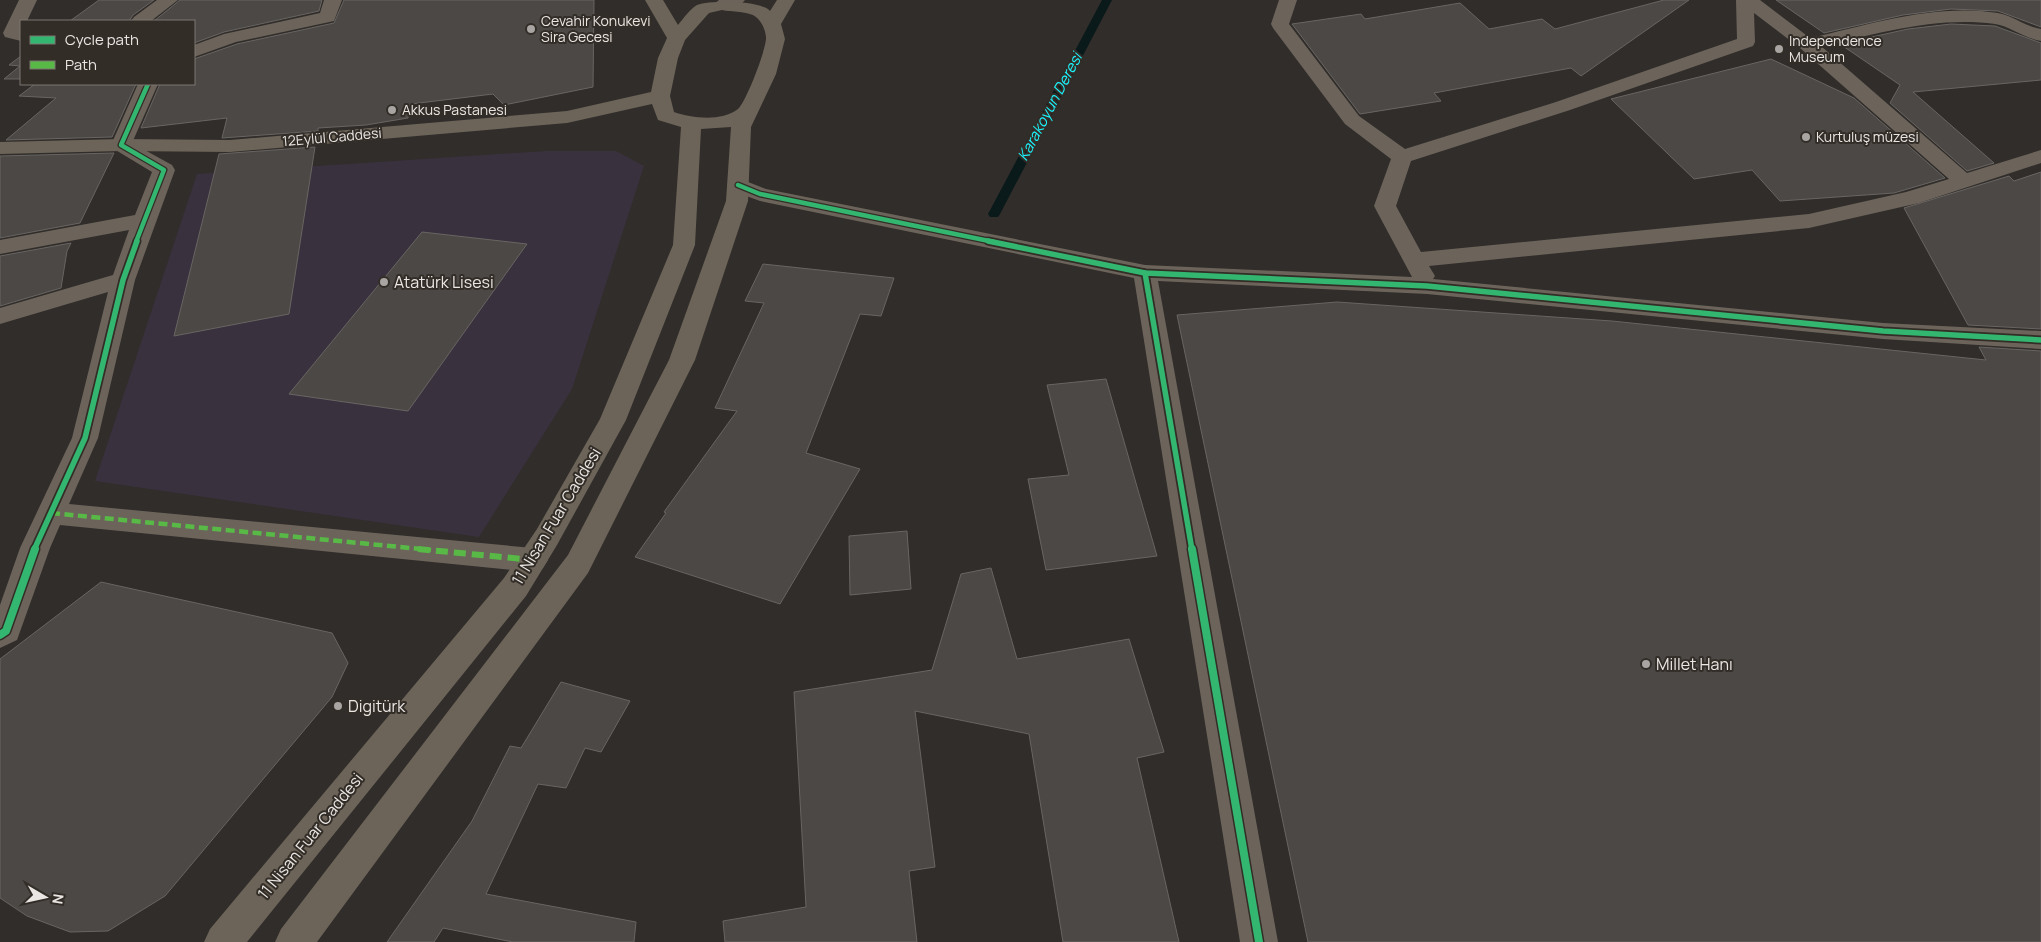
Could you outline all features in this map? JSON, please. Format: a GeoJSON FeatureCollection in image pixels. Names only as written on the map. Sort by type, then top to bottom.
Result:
{"type":"FeatureCollection","features":[{"type":"Feature","properties":{"kind":"main road"},"geometry":{"type":"LineString","coordinates":[[654,0],[676,38]]}},
{"type":"Feature","properties":{"kind":"main road"},"geometry":{"type":"LineString","coordinates":[[772,24],[786,0]]}},
{"type":"Feature","properties":{"kind":"main road"},"geometry":{"type":"LineString","coordinates":[[294,942],[578,564],[682,360],[737,201],[741,127],[746,112],[766,74],[776,39],[772,24],[760,11],[729,2],[703,9],[676,38],[668,58],[660,96],[665,116],[691,124],[729,121],[746,112]]}},
{"type":"Feature","properties":{"kind":"main road","name":"12Eylül Caddesi"},"geometry":{"type":"LineString","coordinates":[[0,148],[121,145],[230,146],[567,117],[660,96]]}},
{"type":"Feature","properties":{"kind":"main road","name":"11 Nisan Fuar Caddesi"},"geometry":{"type":"LineString","coordinates":[[223,942],[515,587],[533,560],[613,420],[684,245],[691,124]]}},
{"type":"Feature","properties":{"kind":"street"},"geometry":{"type":"LineString","coordinates":[[141,20],[169,0]]}},
{"type":"Feature","properties":{"kind":"street"},"geometry":{"type":"LineString","coordinates":[[195,51],[231,38],[328,17],[333,0]]}},
{"type":"Feature","properties":{"kind":"street"},"geometry":{"type":"LineString","coordinates":[[1288,0],[1280,24],[1352,120],[1402,157]]}},
{"type":"Feature","properties":{"kind":"street"},"geometry":{"type":"LineString","coordinates":[[1402,157],[1563,106],[1746,42],[1747,0]]}},
{"type":"Feature","properties":{"kind":"street"},"geometry":{"type":"LineString","coordinates":[[1747,0],[1807,44],[1964,182]]}},
{"type":"Feature","properties":{"kind":"street"},"geometry":{"type":"LineString","coordinates":[[1943,0],[1963,17]]}},
{"type":"Feature","properties":{"kind":"street"},"geometry":{"type":"LineString","coordinates":[[0,11],[26,4]]}},
{"type":"Feature","properties":{"kind":"street"},"geometry":{"type":"LineString","coordinates":[[20,35],[12,33],[26,4]]}},
{"type":"Feature","properties":{"kind":"street"},"geometry":{"type":"LineString","coordinates":[[1807,44],[1931,18],[2000,19],[2033,35],[2041,35]]}},
{"type":"Feature","properties":{"kind":"street"},"geometry":{"type":"LineString","coordinates":[[0,636],[6,631],[35,548],[85,438],[123,280],[164,170],[121,145],[148,85]]}},
{"type":"Feature","properties":{"kind":"street"},"geometry":{"type":"LineString","coordinates":[[1415,260],[1809,220],[1910,198],[2041,156]]}},
{"type":"Feature","properties":{"kind":"street"},"geometry":{"type":"LineString","coordinates":[[1402,157],[1385,206],[1427,286]]}},
{"type":"Feature","properties":{"kind":"street"},"geometry":{"type":"LineString","coordinates":[[738,184],[760,194],[1145,273],[1427,286],[1883,331],[2041,340]]}},
{"type":"Feature","properties":{"kind":"street"},"geometry":{"type":"LineString","coordinates":[[0,248],[144,220]]}},
{"type":"Feature","properties":{"kind":"street"},"geometry":{"type":"LineString","coordinates":[[1145,273],[1259,942]]}},
{"type":"Feature","properties":{"kind":"street"},"geometry":{"type":"LineString","coordinates":[[0,316],[123,280]]}},
{"type":"Feature","properties":{"kind":"street"},"geometry":{"type":"LineString","coordinates":[[51,513],[533,560]]}},
{"type":"Feature","properties":{"kind":"shaded area","name":"Atatürk Lisesi"},"geometry":{"type":"Polygon","coordinates":[[[546,151],[616,151],[644,166],[572,389],[479,537],[95,481],[197,174],[546,151]]]}},
{"type":"Feature","properties":{"kind":"building"},"geometry":{"type":"Polygon","coordinates":[[[99,0],[154,0],[133,15],[130,20],[71,20],[99,0]]]}},
{"type":"Feature","properties":{"kind":"building"},"geometry":{"type":"Polygon","coordinates":[[[180,0],[322,0],[319,11],[224,32],[195,43],[195,20],[155,20],[180,0]]]}},
{"type":"Feature","properties":{"kind":"building"},"geometry":{"type":"Polygon","coordinates":[[[344,0],[594,0],[593,87],[504,105],[493,94],[411,104],[408,118],[366,125],[318,128],[318,131],[222,138],[227,118],[141,128],[160,85],[195,85],[195,59],[237,44],[334,23],[344,0]]]}},
{"type":"Feature","properties":{"kind":"building"},"geometry":{"type":"Polygon","coordinates":[[[1664,0],[1689,0],[1581,76],[1571,68],[1434,93],[1441,101],[1360,114],[1292,24],[1361,14],[1365,19],[1460,3],[1489,29],[1542,19],[1555,29],[1664,0]]]}},
{"type":"Feature","properties":{"kind":"building"},"geometry":{"type":"Polygon","coordinates":[[[1776,0],[2041,0],[2041,27],[1998,11],[1951,9],[1903,15],[1824,33],[1776,0]]]}},
{"type":"Feature","properties":{"kind":"building"},"geometry":{"type":"Polygon","coordinates":[[[1951,24],[1995,26],[2041,43],[2041,80],[1913,92],[1994,163],[1967,171],[1890,103],[1900,85],[1840,44],[1908,29],[1951,24]]]}},
{"type":"Feature","properties":{"kind":"building"},"geometry":{"type":"Polygon","coordinates":[[[20,57],[20,66],[9,65],[20,57]]]}},
{"type":"Feature","properties":{"kind":"building"},"geometry":{"type":"Polygon","coordinates":[[[1771,59],[1854,98],[1945,178],[1894,193],[1780,201],[1752,170],[1694,179],[1611,99],[1771,59]]]}},
{"type":"Feature","properties":{"kind":"building"},"geometry":{"type":"Polygon","coordinates":[[[20,66],[20,79],[4,79],[20,66]]]}},
{"type":"Feature","properties":{"kind":"building"},"geometry":{"type":"Polygon","coordinates":[[[34,85],[136,85],[112,137],[6,140],[56,98],[19,96],[34,85]]]}},
{"type":"Feature","properties":{"kind":"building"},"geometry":{"type":"Polygon","coordinates":[[[315,147],[289,314],[174,336],[219,154],[315,147]]]}},
{"type":"Feature","properties":{"kind":"building"},"geometry":{"type":"Polygon","coordinates":[[[114,153],[80,223],[0,238],[0,156],[114,153]]]}},
{"type":"Feature","properties":{"kind":"building"},"geometry":{"type":"Polygon","coordinates":[[[2041,172],[2041,329],[1968,325],[1904,208],[2009,176],[2014,181],[2041,172]]]}},
{"type":"Feature","properties":{"kind":"building"},"geometry":{"type":"Polygon","coordinates":[[[422,232],[527,244],[408,411],[289,394],[422,232]]]}},
{"type":"Feature","properties":{"kind":"building"},"geometry":{"type":"Polygon","coordinates":[[[71,243],[67,251],[61,288],[0,306],[0,256],[71,243]]]}},
{"type":"Feature","properties":{"kind":"building"},"geometry":{"type":"Polygon","coordinates":[[[763,264],[894,278],[881,316],[860,314],[806,453],[860,469],[780,604],[635,557],[666,513],[664,512],[737,411],[715,408],[764,303],[745,301],[763,264]]]}},
{"type":"Feature","properties":{"kind":"building","name":"Millet Hanı"},"geometry":{"type":"Polygon","coordinates":[[[1337,302],[1612,321],[1986,360],[1979,347],[2041,351],[2041,942],[1308,942],[1177,315],[1337,302]]]}},
{"type":"Feature","properties":{"kind":"building"},"geometry":{"type":"Polygon","coordinates":[[[1106,379],[1157,556],[1046,570],[1028,479],[1069,475],[1047,385],[1106,379]]]}},
{"type":"Feature","properties":{"kind":"building"},"geometry":{"type":"Polygon","coordinates":[[[907,531],[911,589],[850,595],[849,536],[907,531]]]}},
{"type":"Feature","properties":{"kind":"building"},"geometry":{"type":"Polygon","coordinates":[[[991,568],[1017,659],[1129,639],[1164,752],[1137,758],[1179,942],[1063,942],[1029,734],[915,711],[935,867],[909,871],[917,942],[725,942],[723,921],[806,907],[794,692],[932,670],[961,574],[991,568]]]}},
{"type":"Feature","properties":{"kind":"building"},"geometry":{"type":"Polygon","coordinates":[[[101,582],[332,633],[348,663],[332,697],[165,896],[108,931],[70,932],[27,916],[0,898],[0,659],[101,582]]]}},
{"type":"Feature","properties":{"kind":"building"},"geometry":{"type":"Polygon","coordinates":[[[561,682],[630,701],[601,752],[585,748],[566,788],[538,784],[486,894],[636,922],[634,942],[513,942],[443,928],[434,942],[387,942],[472,821],[510,746],[521,748],[561,682]]]}},
{"type":"Feature","properties":{"kind":"waterway","name":"Karakoyun Deresi"},"geometry":{"type":"LineString","coordinates":[[994,214],[1107,0]]}},
{"type":"Feature","properties":{"kind":"marked path"},"geometry":{"type":"LineString","coordinates":[[51,513],[533,560]]}},
{"type":"Feature","properties":{"kind":"cycle path"},"geometry":{"type":"LineString","coordinates":[[0,635],[6,631],[35,548],[85,438],[123,280],[164,170],[121,145],[148,85]]}},
{"type":"Feature","properties":{"kind":"cycle path"},"geometry":{"type":"LineString","coordinates":[[738,185],[760,194],[1145,273],[1427,286],[1883,331],[2041,340]]}},
{"type":"Feature","properties":{"kind":"cycle path"},"geometry":{"type":"LineString","coordinates":[[1145,273],[1259,942]]}},
{"type":"Feature","properties":{"kind":"place","name":"Cevahir Konukevi Sira Gecesi"},"geometry":{"type":"Point","coordinates":[531,29]}},
{"type":"Feature","properties":{"kind":"place","name":"Independence Museum"},"geometry":{"type":"Point","coordinates":[1779,49]}},
{"type":"Feature","properties":{"kind":"place","name":"Akkus Pastanesi"},"geometry":{"type":"Point","coordinates":[392,110]}},
{"type":"Feature","properties":{"kind":"place","name":"Kurtuluş müzesi"},"geometry":{"type":"Point","coordinates":[1806,137]}},
{"type":"Feature","properties":{"kind":"place","name":"Atatürk Lisesi"},"geometry":{"type":"Point","coordinates":[384,282]}},
{"type":"Feature","properties":{"kind":"place","name":"Millet Hanı"},"geometry":{"type":"Point","coordinates":[1646,664]}},
{"type":"Feature","properties":{"kind":"place","name":"Digitürk"},"geometry":{"type":"Point","coordinates":[338,706]}}]}
